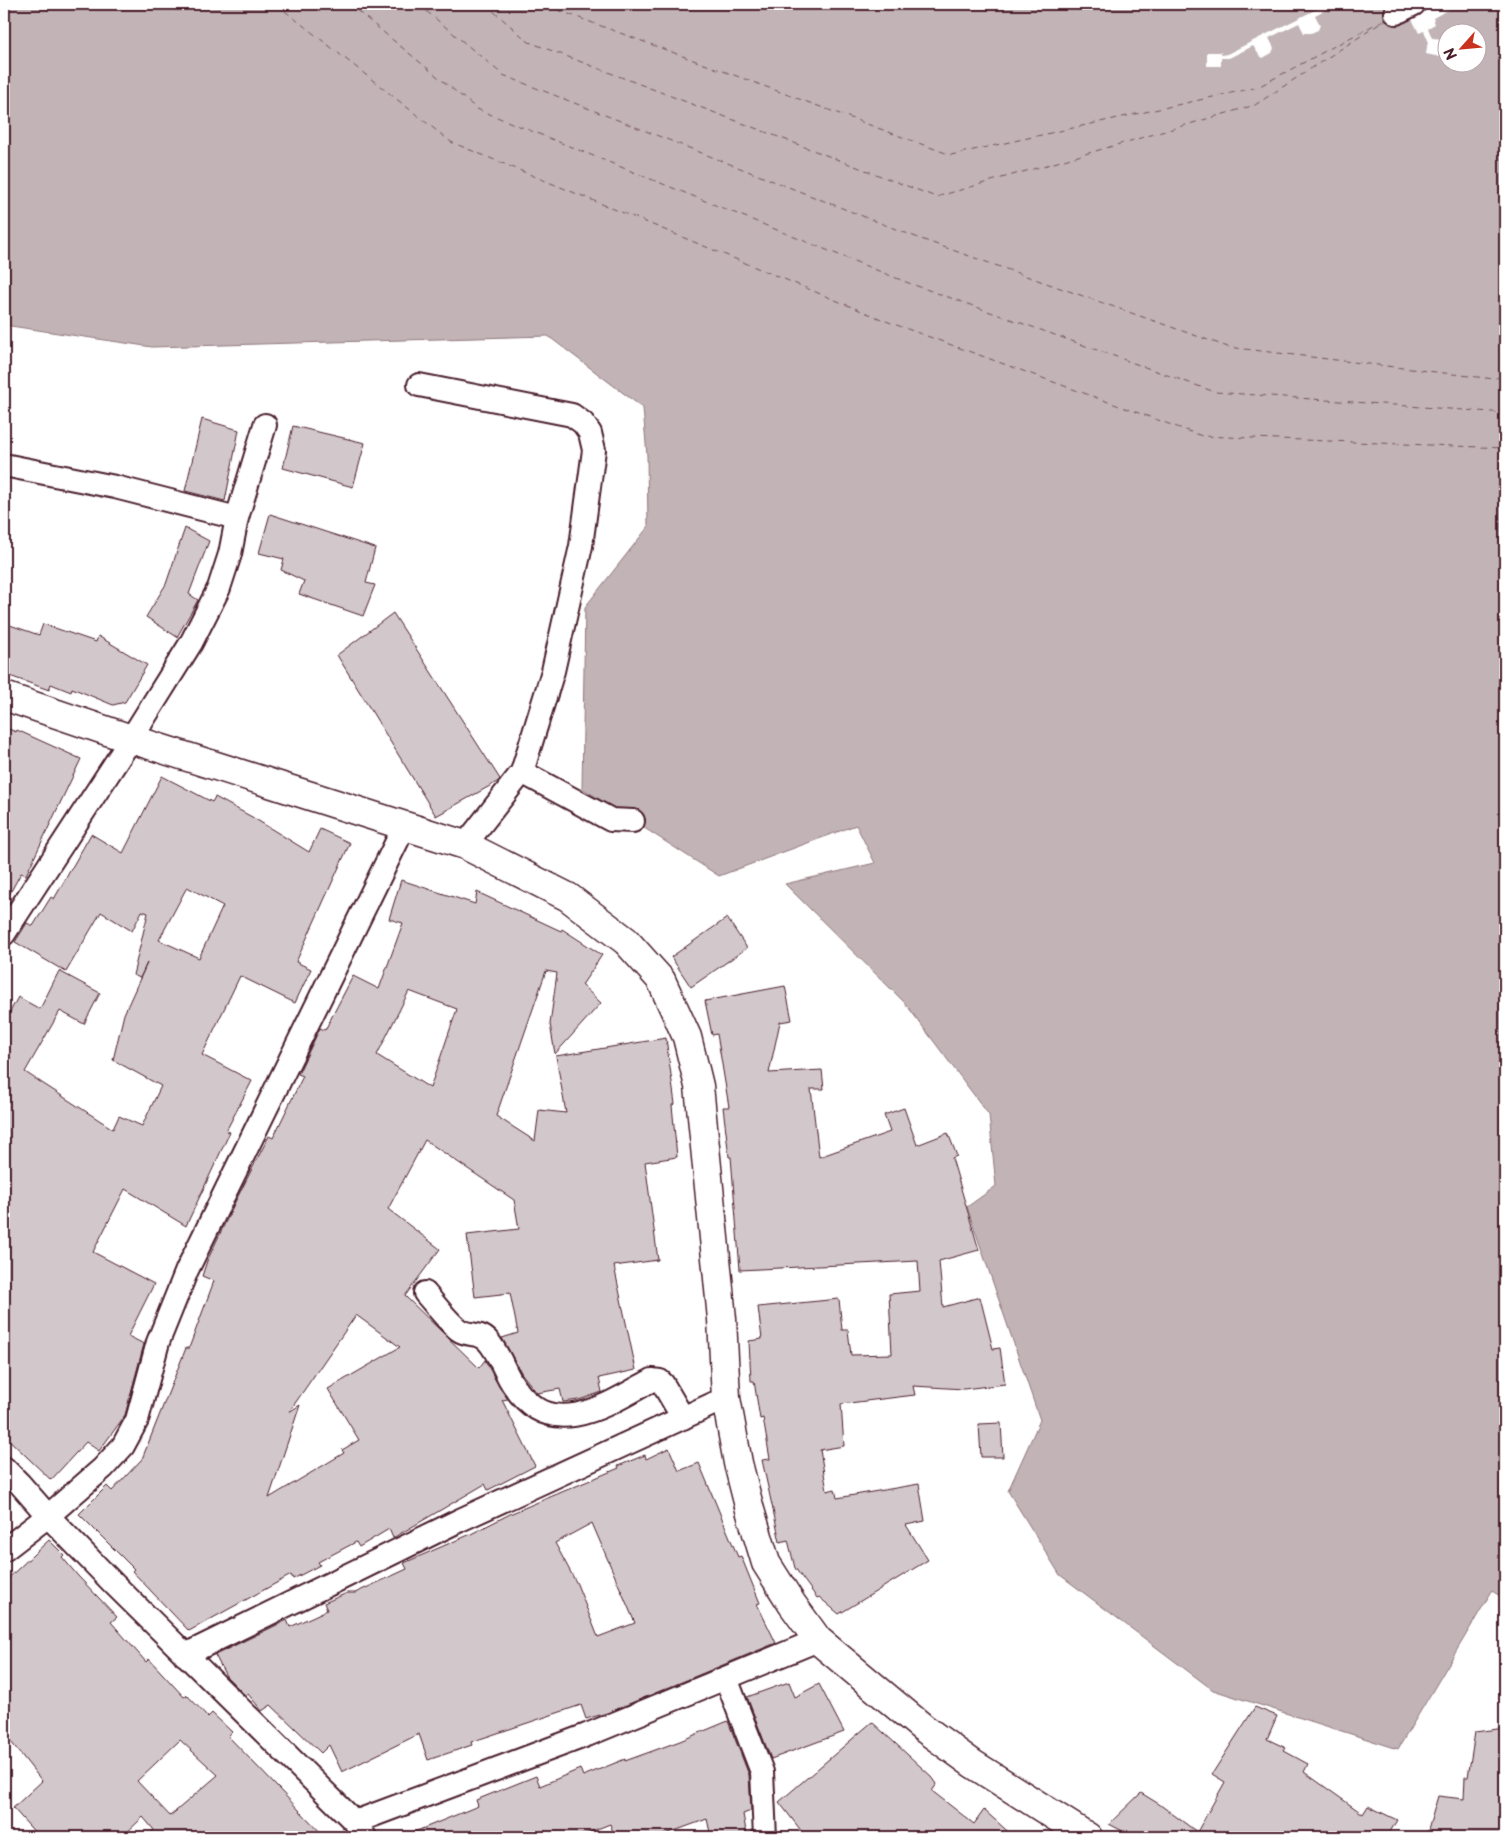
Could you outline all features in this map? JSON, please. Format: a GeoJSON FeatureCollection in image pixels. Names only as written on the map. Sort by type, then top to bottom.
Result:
{"type":"FeatureCollection","features":[{"type":"Feature","properties":{"kind":"highway"},"geometry":{"type":"LineString","coordinates":[[4,696],[131,739],[465,845],[568,897],[626,941],[661,980],[687,1037],[699,1086],[722,1319],[726,1398],[747,1501],[766,1562],[792,1604],[818,1640],[922,1727],[974,1764],[1088,1837]]}},
{"type":"Feature","properties":{"kind":"street"},"geometry":{"type":"LineString","coordinates":[[419,385],[572,415],[583,422],[590,433],[594,450],[581,546],[553,671],[522,772],[465,845]]}},
{"type":"Feature","properties":{"kind":"street"},"geometry":{"type":"LineString","coordinates":[[4,934],[191,643],[219,588],[230,554],[237,518],[265,425]]}},
{"type":"Feature","properties":{"kind":"street"},"geometry":{"type":"LineString","coordinates":[[4,465],[115,487],[237,518]]}},
{"type":"Feature","properties":{"kind":"street"},"geometry":{"type":"LineString","coordinates":[[522,772],[611,820],[633,821]]}},
{"type":"Feature","properties":{"kind":"street"},"geometry":{"type":"LineString","coordinates":[[4,1550],[48,1516],[104,1468],[123,1446],[137,1420],[158,1342],[187,1270],[405,825]]}},
{"type":"Feature","properties":{"kind":"street"},"geometry":{"type":"LineString","coordinates":[[425,1294],[459,1330],[475,1333],[486,1340],[524,1400],[538,1410],[549,1414],[570,1416],[584,1414],[604,1407],[652,1380],[656,1380],[663,1384],[683,1418]]}},
{"type":"Feature","properties":{"kind":"street"},"geometry":{"type":"LineString","coordinates":[[185,1655],[458,1521],[726,1398]]}},
{"type":"Feature","properties":{"kind":"street"},"geometry":{"type":"LineString","coordinates":[[4,1468],[48,1516],[185,1655],[360,1829],[818,1640]]}},
{"type":"Feature","properties":{"kind":"street"},"geometry":{"type":"LineString","coordinates":[[726,1678],[762,1772],[765,1837]]}},
{"type":"Feature","properties":{"kind":"shaded area"},"geometry":{"type":"Polygon","coordinates":[[[4,4],[1505,4],[1505,1599],[1492,1591],[1398,1749],[1213,1690],[1060,1575],[1008,1491],[1040,1420],[967,1207],[996,1186],[989,1115],[905,1003],[785,884],[875,863],[856,825],[719,876],[582,788],[585,607],[648,527],[647,456],[643,408],[548,336],[152,347],[4,325],[4,4]]]}},
{"type":"Feature","properties":{"kind":"pier"},"geometry":{"type":"Polygon","coordinates":[[[1327,4],[1337,4],[1315,15],[1320,25],[1318,30],[1304,33],[1299,23],[1269,38],[1274,48],[1272,53],[1263,58],[1253,46],[1229,58],[1221,58],[1221,66],[1207,66],[1207,52],[1221,52],[1221,55],[1227,54],[1327,4]]]}},
{"type":"Feature","properties":{"kind":"pier"},"geometry":{"type":"Polygon","coordinates":[[[1392,4],[1459,4],[1433,18],[1435,24],[1428,28],[1432,38],[1436,38],[1436,56],[1426,54],[1428,40],[1424,31],[1419,33],[1412,19],[1402,25],[1392,4]]]}},
{"type":"Feature","properties":{"kind":"building"},"geometry":{"type":"Polygon","coordinates":[[[202,419],[239,430],[225,501],[185,491],[202,419]]]}},
{"type":"Feature","properties":{"kind":"building"},"geometry":{"type":"Polygon","coordinates":[[[293,426],[365,443],[353,487],[283,468],[293,426]]]}},
{"type":"Feature","properties":{"kind":"building"},"geometry":{"type":"Polygon","coordinates":[[[270,514],[375,548],[366,583],[375,585],[363,616],[299,594],[304,581],[281,570],[284,559],[259,553],[270,514]]]}},
{"type":"Feature","properties":{"kind":"building"},"geometry":{"type":"Polygon","coordinates":[[[185,528],[209,541],[189,594],[198,600],[177,637],[146,617],[166,584],[185,528]]]}},
{"type":"Feature","properties":{"kind":"building"},"geometry":{"type":"Polygon","coordinates":[[[393,613],[500,779],[436,816],[337,655],[393,613]]]}},
{"type":"Feature","properties":{"kind":"building"},"geometry":{"type":"Polygon","coordinates":[[[4,623],[39,635],[43,624],[96,642],[98,636],[147,665],[125,702],[113,705],[72,688],[71,692],[51,684],[49,690],[4,674],[4,623]]]}},
{"type":"Feature","properties":{"kind":"building"},"geometry":{"type":"Polygon","coordinates":[[[4,727],[16,732],[17,730],[81,759],[26,875],[21,873],[4,904],[4,727]]]}},
{"type":"Feature","properties":{"kind":"building"},"geometry":{"type":"Polygon","coordinates":[[[162,776],[212,802],[215,797],[309,852],[320,829],[350,843],[296,962],[311,969],[295,1003],[240,976],[202,1055],[252,1081],[226,1131],[230,1132],[186,1226],[125,1189],[93,1252],[154,1284],[128,1336],[144,1344],[125,1415],[121,1421],[99,1451],[86,1442],[51,1480],[4,1435],[4,1023],[18,997],[40,1009],[59,971],[100,993],[84,1024],[60,1011],[25,1072],[113,1129],[119,1116],[142,1126],[161,1086],[113,1060],[124,1014],[147,963],[140,978],[133,975],[148,913],[142,911],[132,931],[101,912],[66,972],[15,942],[27,923],[33,926],[51,897],[54,899],[91,834],[123,853],[162,776]],[[187,887],[159,940],[199,958],[223,906],[187,887]]]}},
{"type":"Feature","properties":{"kind":"building"},"geometry":{"type":"Polygon","coordinates":[[[401,880],[475,904],[477,892],[561,931],[562,929],[602,955],[582,985],[601,1003],[555,1054],[550,1024],[557,973],[546,971],[496,1116],[535,1141],[539,1110],[566,1113],[556,1056],[666,1038],[675,1104],[672,1105],[677,1157],[645,1162],[658,1260],[614,1266],[636,1370],[599,1378],[602,1392],[579,1400],[563,1402],[560,1389],[537,1393],[522,1374],[502,1338],[518,1333],[510,1293],[475,1297],[467,1235],[519,1229],[514,1200],[425,1140],[388,1209],[440,1249],[405,1296],[479,1368],[485,1360],[499,1387],[508,1399],[502,1400],[535,1466],[488,1490],[485,1484],[393,1538],[389,1529],[359,1547],[356,1542],[318,1562],[320,1565],[293,1579],[291,1575],[189,1631],[132,1571],[134,1569],[79,1514],[107,1486],[112,1491],[142,1459],[186,1348],[189,1348],[214,1281],[202,1276],[207,1261],[269,1136],[273,1138],[303,1076],[298,1074],[320,1028],[325,1030],[353,976],[379,989],[403,923],[389,919],[401,880]],[[409,991],[377,1055],[430,1088],[457,1009],[409,991]],[[356,1315],[289,1412],[300,1405],[269,1498],[344,1453],[342,1450],[359,1440],[328,1389],[400,1347],[356,1315]]]}},
{"type":"Feature","properties":{"kind":"building"},"geometry":{"type":"Polygon","coordinates":[[[727,918],[747,948],[691,987],[671,957],[727,918]]]}},
{"type":"Feature","properties":{"kind":"building"},"geometry":{"type":"Polygon","coordinates":[[[785,986],[792,1020],[780,1022],[769,1073],[822,1070],[824,1089],[811,1089],[819,1157],[890,1132],[884,1115],[904,1108],[917,1145],[948,1133],[957,1156],[952,1158],[979,1250],[939,1261],[943,1307],[980,1297],[993,1349],[1000,1348],[1005,1384],[964,1389],[913,1386],[915,1395],[841,1404],[844,1446],[820,1450],[827,1491],[835,1489],[837,1498],[919,1484],[925,1521],[906,1525],[928,1560],[839,1614],[819,1597],[817,1598],[795,1568],[788,1540],[780,1542],[762,1460],[770,1459],[763,1418],[760,1419],[754,1381],[751,1381],[749,1341],[762,1339],[758,1307],[839,1299],[842,1330],[848,1330],[851,1355],[892,1354],[889,1294],[920,1291],[918,1261],[740,1270],[731,1157],[729,1157],[723,1107],[729,1107],[717,1034],[712,1035],[705,1001],[785,986]]]}},
{"type":"Feature","properties":{"kind":"building"},"geometry":{"type":"Polygon","coordinates":[[[1001,1423],[1003,1457],[981,1457],[979,1424],[1001,1423]]]}},
{"type":"Feature","properties":{"kind":"building"},"geometry":{"type":"Polygon","coordinates":[[[669,1448],[679,1471],[699,1463],[738,1557],[741,1556],[760,1603],[757,1604],[776,1643],[607,1713],[586,1719],[581,1705],[471,1742],[472,1745],[428,1760],[419,1734],[342,1772],[329,1745],[321,1753],[271,1705],[262,1711],[248,1694],[245,1695],[226,1676],[215,1655],[287,1620],[290,1627],[327,1610],[324,1603],[347,1593],[355,1593],[407,1569],[404,1563],[471,1534],[512,1513],[619,1468],[618,1466],[645,1455],[646,1459],[669,1448]],[[592,1523],[555,1543],[577,1584],[598,1637],[635,1623],[592,1523]]]}},
{"type":"Feature","properties":{"kind":"building"},"geometry":{"type":"Polygon","coordinates":[[[49,1540],[64,1555],[62,1557],[78,1576],[117,1617],[111,1622],[146,1662],[149,1659],[184,1697],[187,1695],[208,1717],[212,1713],[232,1732],[228,1736],[325,1837],[145,1837],[154,1830],[143,1817],[122,1837],[39,1837],[13,1808],[42,1781],[4,1733],[4,1582],[49,1540]],[[180,1740],[137,1781],[170,1816],[218,1775],[180,1740]]]}},
{"type":"Feature","properties":{"kind":"building"},"geometry":{"type":"Polygon","coordinates":[[[789,1682],[795,1697],[819,1684],[844,1732],[771,1759],[747,1697],[789,1682]]]}},
{"type":"Feature","properties":{"kind":"building"},"geometry":{"type":"Polygon","coordinates":[[[1255,1707],[1277,1716],[1267,1739],[1286,1748],[1284,1751],[1308,1764],[1304,1772],[1363,1814],[1368,1806],[1397,1820],[1387,1837],[1134,1837],[1109,1824],[1141,1793],[1197,1832],[1225,1782],[1212,1774],[1255,1707]]]}},
{"type":"Feature","properties":{"kind":"building"},"geometry":{"type":"Polygon","coordinates":[[[728,1721],[749,1775],[751,1811],[743,1814],[747,1837],[711,1837],[707,1819],[658,1837],[615,1837],[610,1824],[577,1837],[402,1837],[478,1806],[476,1800],[536,1776],[540,1786],[580,1769],[583,1776],[625,1759],[625,1761],[680,1741],[728,1721]]]}},
{"type":"Feature","properties":{"kind":"building"},"geometry":{"type":"Polygon","coordinates":[[[872,1722],[932,1777],[937,1784],[932,1791],[974,1824],[984,1810],[1014,1837],[806,1837],[779,1802],[872,1722]]]}},
{"type":"Feature","properties":{"kind":"building"},"geometry":{"type":"Polygon","coordinates":[[[1505,1728],[1505,1837],[1426,1837],[1438,1796],[1464,1799],[1465,1777],[1468,1777],[1475,1732],[1505,1728]]]}},
{"type":"Feature","properties":{"kind":"ferry route"},"geometry":{"type":"LineString","coordinates":[[276,4],[451,142],[891,323],[1202,436],[1505,448]]}},
{"type":"Feature","properties":{"kind":"ferry route"},"geometry":{"type":"LineString","coordinates":[[349,4],[477,109],[906,282],[1215,392],[1505,413]]}},
{"type":"Feature","properties":{"kind":"ferry route"},"geometry":{"type":"LineString","coordinates":[[418,4],[503,75],[921,239],[1228,347],[1494,379],[1505,374]]}},
{"type":"Feature","properties":{"kind":"ferry route"},"geometry":{"type":"LineString","coordinates":[[485,4],[529,42],[936,197],[1255,105],[1387,19]]}},
{"type":"Feature","properties":{"kind":"ferry route"},"geometry":{"type":"LineString","coordinates":[[549,4],[555,9],[951,155],[1258,87],[1387,18]]}}]}
